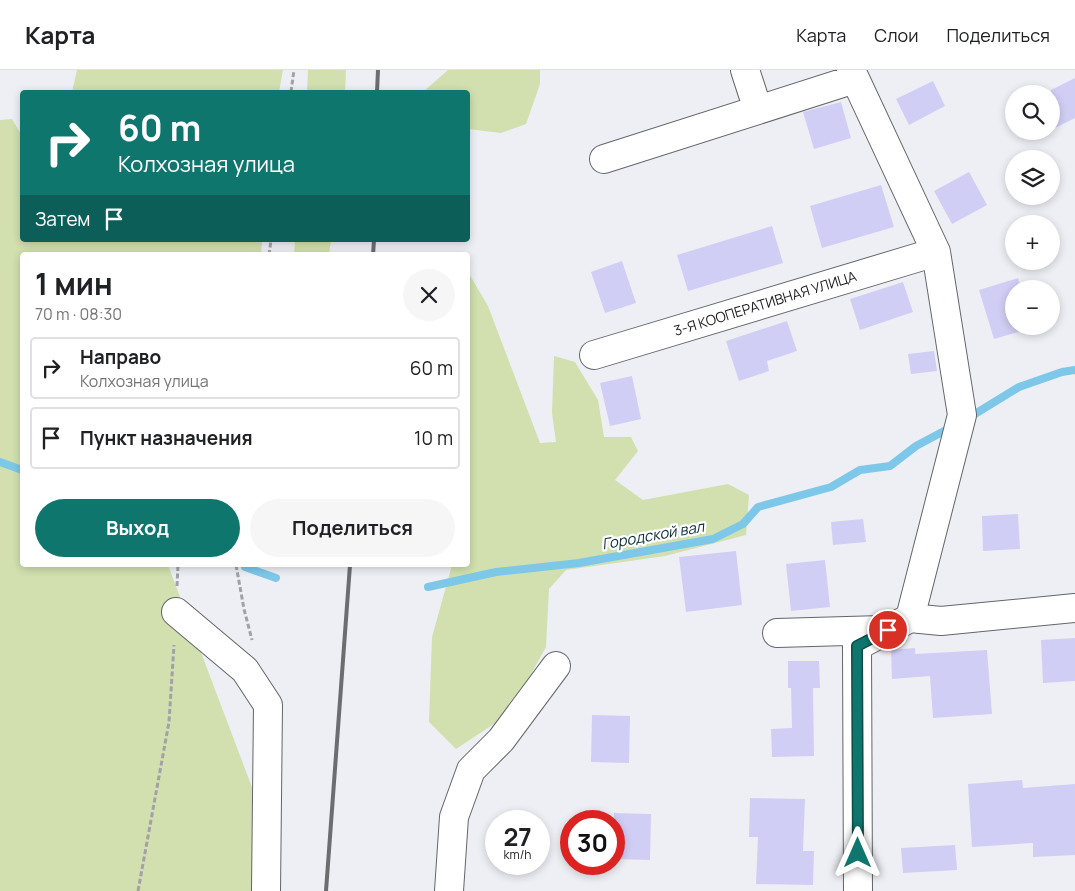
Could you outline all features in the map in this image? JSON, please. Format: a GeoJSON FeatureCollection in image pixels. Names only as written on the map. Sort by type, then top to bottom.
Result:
{"type":"FeatureCollection","features":[{"type":"Feature","properties":{"kind":"street"},"geometry":{"type":"LineString","coordinates":[[745,70],[758,110]]}},
{"type":"Feature","properties":{"kind":"street"},"geometry":{"type":"LineString","coordinates":[[604,159],[758,110],[853,75],[936,252],[962,415],[899,624],[857,646],[858,891]]}},
{"type":"Feature","properties":{"kind":"street","name":"3-Я КООПЕРАТИВНАЯ УЛИЦА"},"geometry":{"type":"LineString","coordinates":[[594,355],[936,252]]}},
{"type":"Feature","properties":{"kind":"street"},"geometry":{"type":"LineString","coordinates":[[777,633],[941,621],[1075,608]]}},
{"type":"Feature","properties":{"kind":"street"},"geometry":{"type":"LineString","coordinates":[[176,612],[245,670],[268,705],[266,891]]}},
{"type":"Feature","properties":{"kind":"street"},"geometry":{"type":"LineString","coordinates":[[449,891],[454,817],[471,770],[501,740],[556,666]]}},
{"type":"Feature","properties":{"kind":"path"},"geometry":{"type":"LineString","coordinates":[[290,90],[294,70]]}},
{"type":"Feature","properties":{"kind":"path"},"geometry":{"type":"LineString","coordinates":[[138,891],[169,722],[178,567]]}},
{"type":"Feature","properties":{"kind":"path"},"geometry":{"type":"LineString","coordinates":[[236,567],[244,609],[254,647]]}},
{"type":"Feature","properties":{"kind":"green space"},"geometry":{"type":"Polygon","coordinates":[[[77,70],[283,70],[279,90],[72,90],[77,70]]]}},
{"type":"Feature","properties":{"kind":"green space"},"geometry":{"type":"Polygon","coordinates":[[[308,70],[346,70],[345,90],[307,90],[308,70]]]}},
{"type":"Feature","properties":{"kind":"green space"},"geometry":{"type":"Polygon","coordinates":[[[448,70],[540,70],[540,84],[526,124],[501,133],[470,129],[470,90],[425,90],[448,70]]]}},
{"type":"Feature","properties":{"kind":"green space"},"geometry":{"type":"Polygon","coordinates":[[[12,119],[20,133],[20,242],[262,242],[261,252],[20,252],[20,567],[169,567],[253,790],[256,891],[0,891],[0,120],[12,119]]]}},
{"type":"Feature","properties":{"kind":"green space"},"geometry":{"type":"Polygon","coordinates":[[[295,242],[331,242],[329,252],[294,252],[295,242]]]}},
{"type":"Feature","properties":{"kind":"green space"},"geometry":{"type":"Polygon","coordinates":[[[470,275],[488,306],[540,443],[556,442],[552,413],[554,356],[575,362],[598,400],[604,437],[631,437],[638,451],[615,480],[643,500],[728,484],[749,495],[746,535],[665,556],[566,570],[549,589],[546,647],[509,714],[456,749],[429,722],[432,637],[451,567],[470,567],[470,275]]]}},
{"type":"Feature","properties":{"kind":"building"},"geometry":{"type":"Polygon","coordinates":[[[1075,78],[1075,118],[1060,126],[1060,86],[1075,78]]]}},
{"type":"Feature","properties":{"kind":"building"},"geometry":{"type":"Polygon","coordinates":[[[933,81],[945,106],[909,125],[896,99],[933,81]]]}},
{"type":"Feature","properties":{"kind":"building"},"geometry":{"type":"Polygon","coordinates":[[[841,102],[851,138],[814,149],[803,112],[841,102]]]}},
{"type":"Feature","properties":{"kind":"building"},"geometry":{"type":"Polygon","coordinates":[[[969,172],[987,205],[952,224],[934,191],[969,172]]]}},
{"type":"Feature","properties":{"kind":"building"},"geometry":{"type":"Polygon","coordinates":[[[881,185],[894,227],[822,248],[810,206],[881,185]]]}},
{"type":"Feature","properties":{"kind":"building"},"geometry":{"type":"Polygon","coordinates":[[[772,226],[783,263],[688,291],[677,255],[772,226]]]}},
{"type":"Feature","properties":{"kind":"building"},"geometry":{"type":"Polygon","coordinates":[[[622,261],[636,303],[605,313],[591,272],[622,261]]]}},
{"type":"Feature","properties":{"kind":"building"},"geometry":{"type":"Polygon","coordinates":[[[903,282],[913,312],[860,330],[850,299],[903,282]]]}},
{"type":"Feature","properties":{"kind":"building"},"geometry":{"type":"Polygon","coordinates":[[[1005,282],[1005,335],[1008,335],[994,339],[979,290],[1005,282]]]}},
{"type":"Feature","properties":{"kind":"building"},"geometry":{"type":"Polygon","coordinates":[[[787,321],[797,351],[767,361],[769,371],[739,381],[726,341],[787,321]]]}},
{"type":"Feature","properties":{"kind":"building"},"geometry":{"type":"Polygon","coordinates":[[[934,351],[937,371],[911,374],[908,354],[934,351]]]}},
{"type":"Feature","properties":{"kind":"building"},"geometry":{"type":"Polygon","coordinates":[[[632,376],[641,419],[610,426],[600,383],[632,376]]]}},
{"type":"Feature","properties":{"kind":"building"},"geometry":{"type":"Polygon","coordinates":[[[1018,514],[1020,549],[983,551],[982,516],[1018,514]]]}},
{"type":"Feature","properties":{"kind":"building"},"geometry":{"type":"Polygon","coordinates":[[[863,519],[866,542],[833,545],[831,522],[863,519]]]}},
{"type":"Feature","properties":{"kind":"building"},"geometry":{"type":"Polygon","coordinates":[[[736,551],[742,605],[686,612],[679,557],[736,551]]]}},
{"type":"Feature","properties":{"kind":"building"},"geometry":{"type":"Polygon","coordinates":[[[825,560],[830,607],[791,611],[786,564],[825,560]]]}},
{"type":"Feature","properties":{"kind":"building"},"geometry":{"type":"Polygon","coordinates":[[[1075,638],[1075,681],[1043,683],[1041,640],[1075,638]]]}},
{"type":"Feature","properties":{"kind":"building"},"geometry":{"type":"Polygon","coordinates":[[[915,648],[915,654],[987,650],[992,714],[933,718],[930,676],[892,679],[891,650],[915,648]]]}},
{"type":"Feature","properties":{"kind":"building"},"geometry":{"type":"Polygon","coordinates":[[[788,661],[819,661],[820,688],[813,688],[814,756],[772,757],[771,729],[792,728],[791,688],[788,688],[788,661]]]}},
{"type":"Feature","properties":{"kind":"building"},"geometry":{"type":"Polygon","coordinates":[[[592,715],[630,716],[629,763],[591,762],[592,715]]]}},
{"type":"Feature","properties":{"kind":"building"},"geometry":{"type":"Polygon","coordinates":[[[1022,780],[1023,788],[1075,784],[1075,855],[1033,857],[1033,843],[972,847],[968,784],[1022,780]]]}},
{"type":"Feature","properties":{"kind":"building"},"geometry":{"type":"Polygon","coordinates":[[[750,798],[805,799],[803,851],[814,851],[813,885],[756,884],[758,837],[749,837],[750,798]]]}},
{"type":"Feature","properties":{"kind":"building"},"geometry":{"type":"Polygon","coordinates":[[[625,813],[651,814],[650,860],[625,859],[625,813]]]}},
{"type":"Feature","properties":{"kind":"building"},"geometry":{"type":"Polygon","coordinates":[[[955,845],[957,870],[903,873],[901,848],[955,845]]]}},
{"type":"Feature","properties":{"kind":"waterway","name":"Городской вал"},"geometry":{"type":"LineString","coordinates":[[970,417],[1019,387],[1062,372],[1075,370]]}},
{"type":"Feature","properties":{"kind":"waterway","name":"Городской вал"},"geometry":{"type":"LineString","coordinates":[[428,587],[496,572],[579,563],[713,539],[743,524],[758,507],[831,487],[860,470],[890,466],[916,446],[946,430]]}},
{"type":"Feature","properties":{"kind":"waterway","name":"Городской вал"},"geometry":{"type":"LineString","coordinates":[[0,462],[20,469]]}},
{"type":"Feature","properties":{"kind":"waterway","name":"Городской вал"},"geometry":{"type":"LineString","coordinates":[[245,567],[276,578]]}},
{"type":"Feature","properties":{"kind":"railway"},"geometry":{"type":"LineString","coordinates":[[377,90],[378,70]]}},
{"type":"Feature","properties":{"kind":"railway"},"geometry":{"type":"LineString","coordinates":[[373,252],[374,242]]}},
{"type":"Feature","properties":{"kind":"railway"},"geometry":{"type":"LineString","coordinates":[[326,891],[350,567]]}},
{"type":"Feature","properties":{"kind":"route"},"geometry":{"type":"LineString","coordinates":[[858,853],[857,646],[888,630]]}}]}
